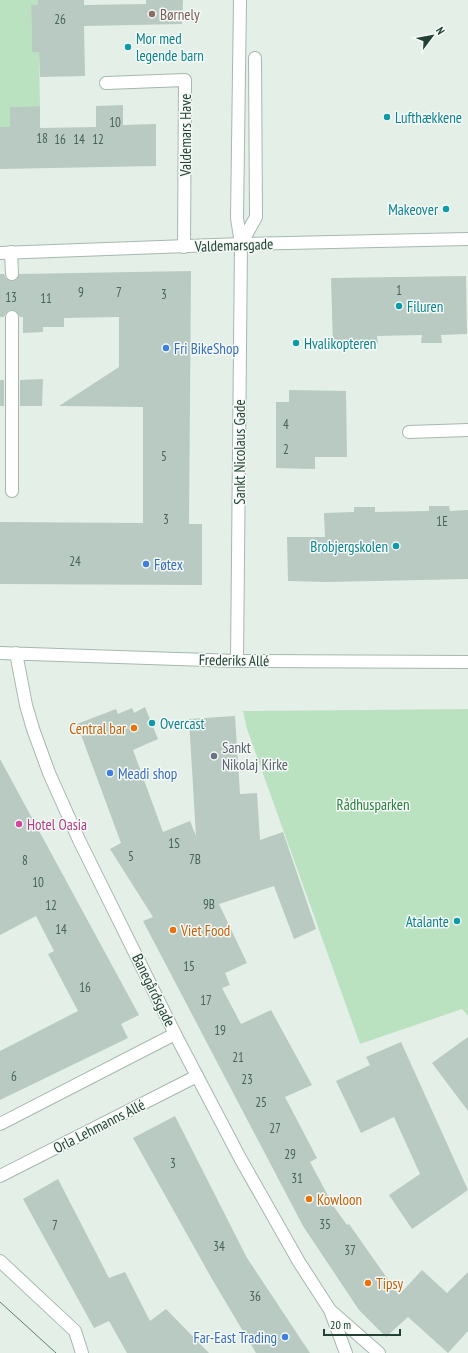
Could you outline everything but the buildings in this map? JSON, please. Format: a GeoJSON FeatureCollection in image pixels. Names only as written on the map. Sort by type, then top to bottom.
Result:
{"type":"FeatureCollection","features":[{"type":"Feature","properties":{"kind":"street","name":"Sankt Nicolaus Gade"},"geometry":{"type":"LineString","coordinates":[[237,661],[241,244],[237,218],[240,0]]}},
{"type":"Feature","properties":{"kind":"street"},"geometry":{"type":"LineString","coordinates":[[241,244],[256,217],[255,58]]}},
{"type":"Feature","properties":{"kind":"street","name":"Valdemars Have"},"geometry":{"type":"LineString","coordinates":[[106,83],[185,80],[184,247]]}},
{"type":"Feature","properties":{"kind":"street","name":"Valdemarsgade"},"geometry":{"type":"LineString","coordinates":[[6,253],[241,244],[468,239]]}},
{"type":"Feature","properties":{"kind":"street"},"geometry":{"type":"LineString","coordinates":[[6,253],[12,274]]}},
{"type":"Feature","properties":{"kind":"street"},"geometry":{"type":"LineString","coordinates":[[12,317],[12,491]]}},
{"type":"Feature","properties":{"kind":"street"},"geometry":{"type":"LineString","coordinates":[[409,432],[468,430]]}},
{"type":"Feature","properties":{"kind":"street","name":"Frederiks Allé"},"geometry":{"type":"LineString","coordinates":[[0,653],[237,661],[468,662]]}},
{"type":"Feature","properties":{"kind":"street","name":"Banegårdsgade"},"geometry":{"type":"LineString","coordinates":[[16,653],[26,705],[49,773],[79,840],[175,1034],[240,1158],[273,1219],[330,1310],[346,1353]]}},
{"type":"Feature","properties":{"kind":"street"},"geometry":{"type":"LineString","coordinates":[[0,1124],[175,1034]]}},
{"type":"Feature","properties":{"kind":"street","name":"Orla Lehmanns Allé"},"geometry":{"type":"LineString","coordinates":[[0,1176],[197,1076]]}},
{"type":"Feature","properties":{"kind":"street"},"geometry":{"type":"LineString","coordinates":[[0,1261],[75,1331],[82,1353]]}},
{"type":"Feature","properties":{"kind":"street","name":"Banegårdsgade"},"geometry":{"type":"LineString","coordinates":[[330,1310],[379,1353]]}},
{"type":"Feature","properties":{"kind":"green space"},"geometry":{"type":"Polygon","coordinates":[[[0,0],[38,0],[38,5],[31,6],[32,52],[39,52],[40,106],[11,107],[10,127],[0,127],[0,0]]]}},
{"type":"Feature","properties":{"kind":"green space","name":"Rådhusparken"},"geometry":{"type":"Polygon","coordinates":[[[468,709],[468,1016],[462,1009],[360,1044],[247,729],[243,711],[468,709]]]}},
{"type":"Feature","properties":{"kind":"tram line"},"geometry":{"type":"LineString","coordinates":[[0,1302],[56,1353]]}},
{"type":"Feature","properties":{"kind":"place","name":"Børnely"},"geometry":{"type":"Point","coordinates":[152,14]}},
{"type":"Feature","properties":{"kind":"place","name":"Mor med legende barn"},"geometry":{"type":"Point","coordinates":[128,47]}},
{"type":"Feature","properties":{"kind":"place","name":"Lufthækkene"},"geometry":{"type":"Point","coordinates":[387,117]}},
{"type":"Feature","properties":{"kind":"place","name":"Makeover"},"geometry":{"type":"Point","coordinates":[446,209]}},
{"type":"Feature","properties":{"kind":"place","name":"Filuren"},"geometry":{"type":"Point","coordinates":[399,306]}},
{"type":"Feature","properties":{"kind":"place","name":"Hvalikopteren"},"geometry":{"type":"Point","coordinates":[296,343]}},
{"type":"Feature","properties":{"kind":"place","name":"Fri BikeShop"},"geometry":{"type":"Point","coordinates":[166,348]}},
{"type":"Feature","properties":{"kind":"place","name":"Brobjergskolen"},"geometry":{"type":"Point","coordinates":[396,546]}},
{"type":"Feature","properties":{"kind":"place","name":"Føtex"},"geometry":{"type":"Point","coordinates":[146,564]}},
{"type":"Feature","properties":{"kind":"place","name":"Overcast"},"geometry":{"type":"Point","coordinates":[152,723]}},
{"type":"Feature","properties":{"kind":"place","name":"Central bar"},"geometry":{"type":"Point","coordinates":[134,728]}},
{"type":"Feature","properties":{"kind":"place","name":"Sankt Nikolaj Kirke"},"geometry":{"type":"Point","coordinates":[214,756]}},
{"type":"Feature","properties":{"kind":"place","name":"Meadi shop"},"geometry":{"type":"Point","coordinates":[110,773]}},
{"type":"Feature","properties":{"kind":"place","name":"Hotel Oasia"},"geometry":{"type":"Point","coordinates":[19,824]}},
{"type":"Feature","properties":{"kind":"place","name":"Atalante"},"geometry":{"type":"Point","coordinates":[457,921]}},
{"type":"Feature","properties":{"kind":"place","name":"Viet Food"},"geometry":{"type":"Point","coordinates":[173,930]}},
{"type":"Feature","properties":{"kind":"place","name":"Kowloon"},"geometry":{"type":"Point","coordinates":[309,1199]}},
{"type":"Feature","properties":{"kind":"place","name":"Tipsy"},"geometry":{"type":"Point","coordinates":[368,1283]}},
{"type":"Feature","properties":{"kind":"place","name":"Far-East Trading"},"geometry":{"type":"Point","coordinates":[285,1337]}}]}
